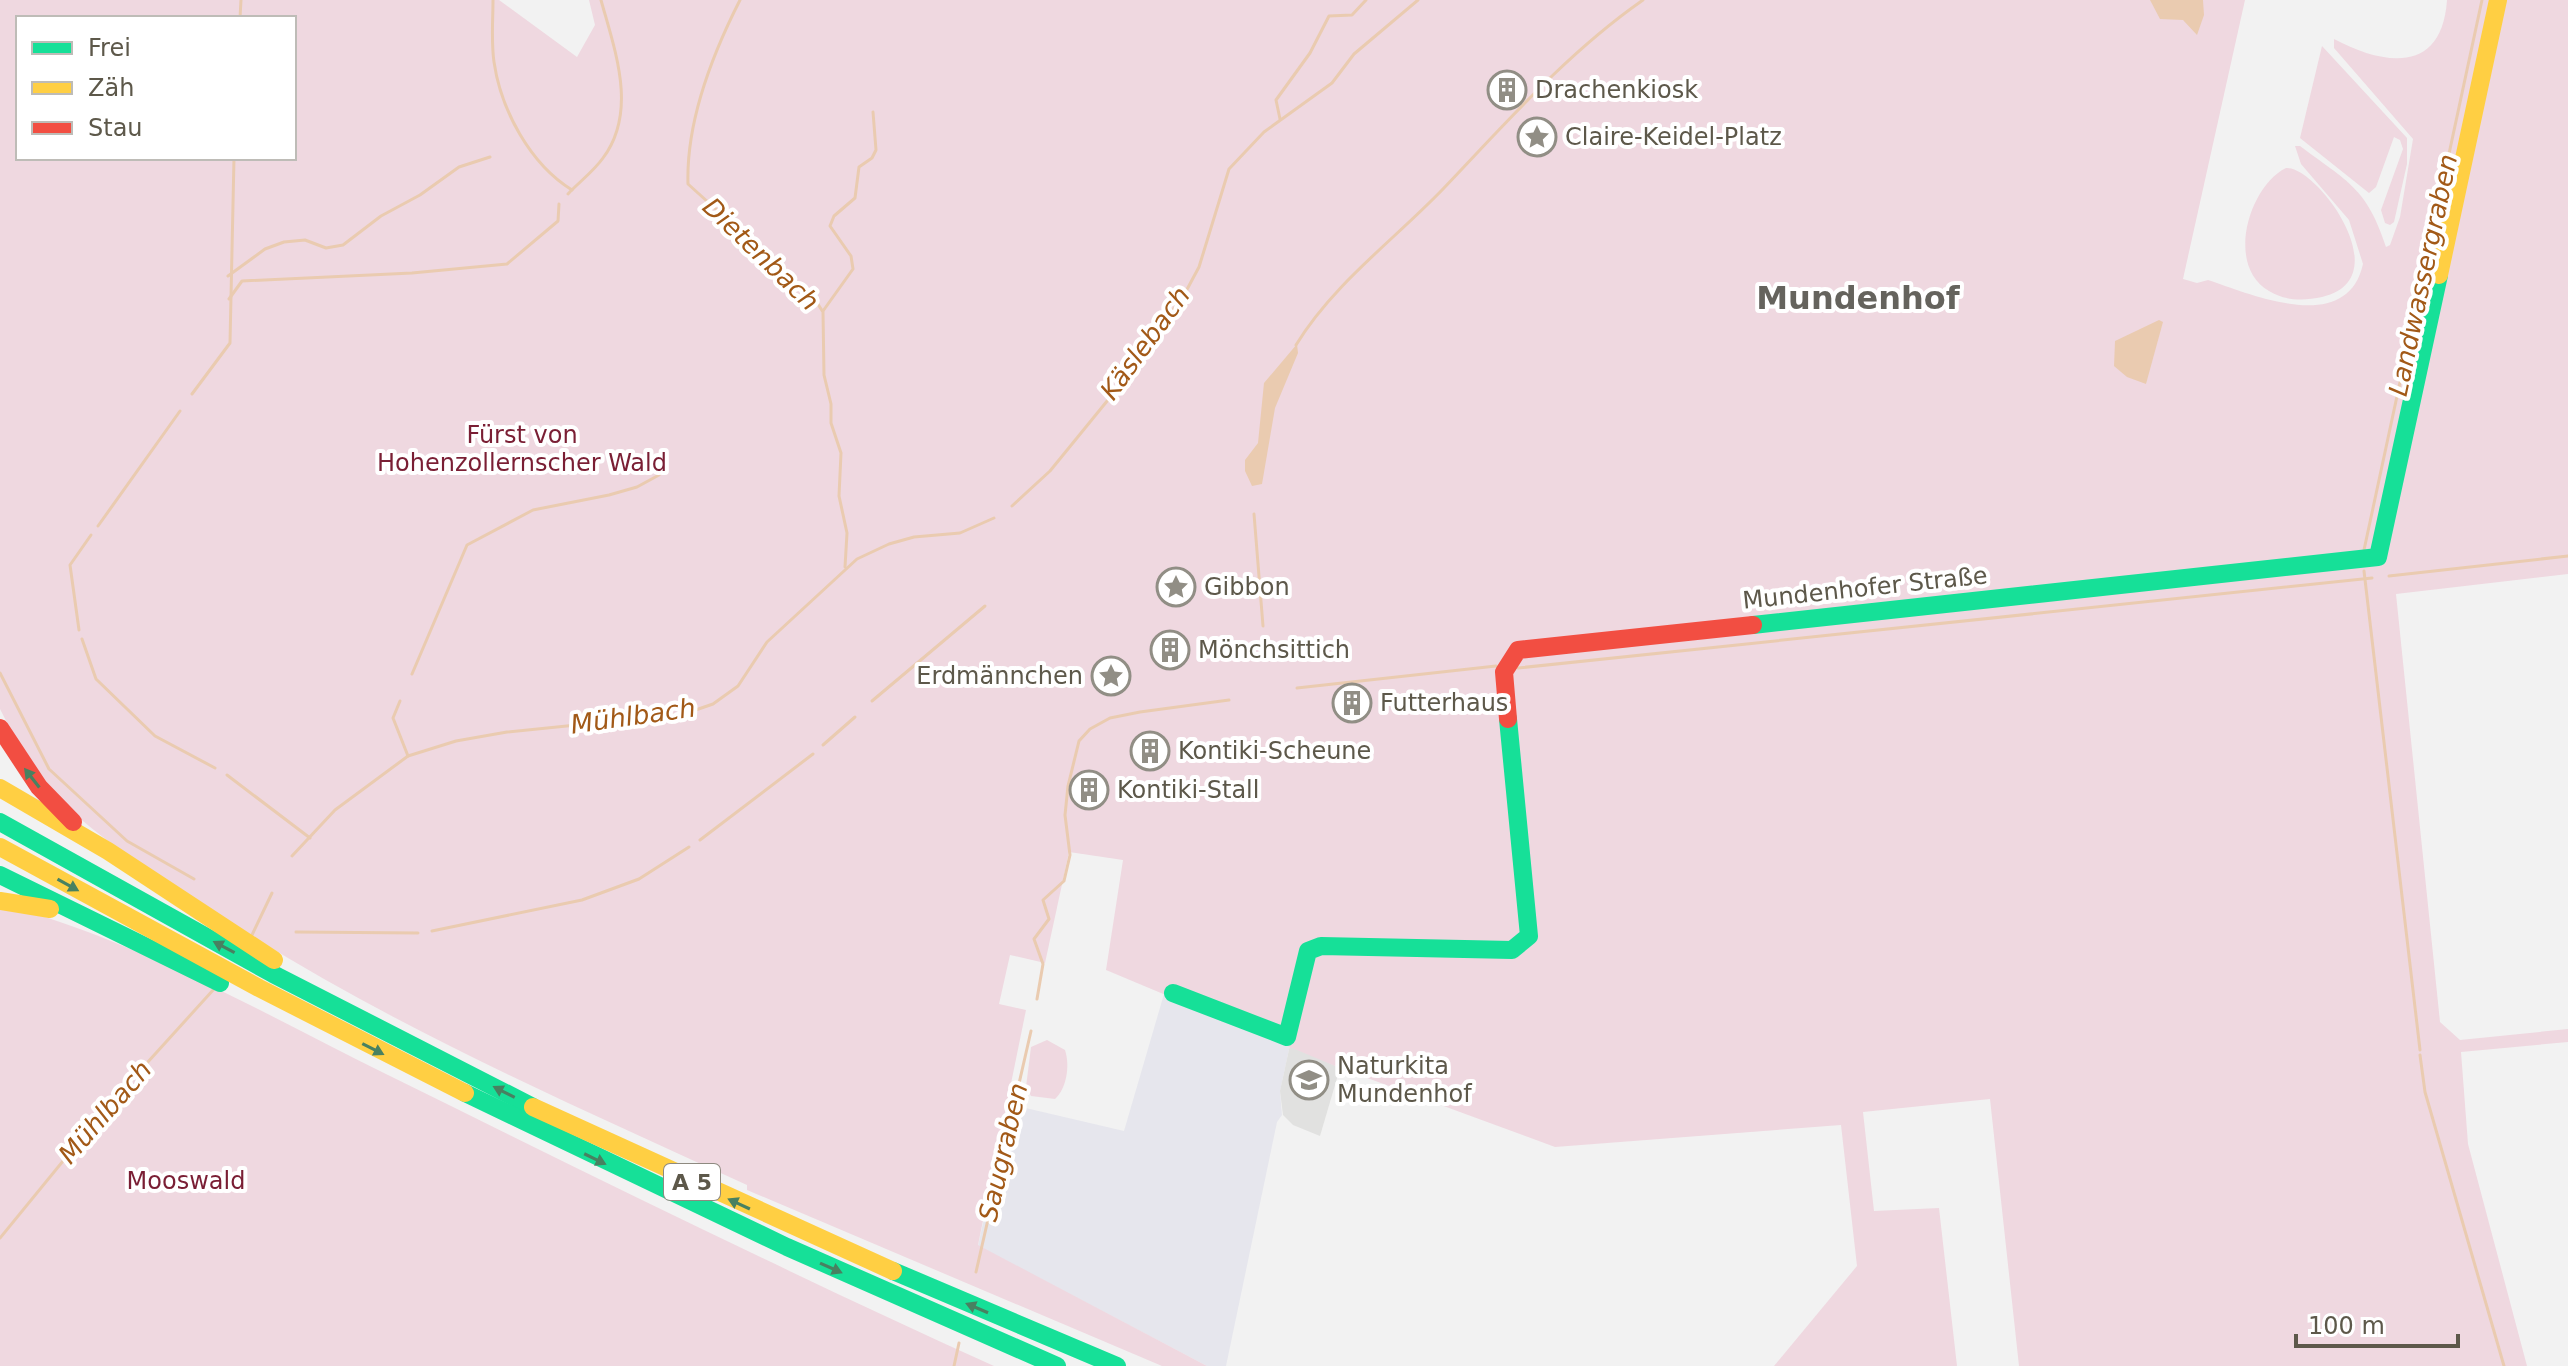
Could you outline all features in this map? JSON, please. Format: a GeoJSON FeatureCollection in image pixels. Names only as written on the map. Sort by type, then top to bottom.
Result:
{"type":"FeatureCollection","features":[{"type":"Feature","properties":{"kind":"main road","name":"Mundenhofer Straße"},"geometry":{"type":"LineString","coordinates":[[1173,993],[1287,1037],[1308,951],[1321,946],[1512,950],[1520,947],[1529,936],[1504,672],[1518,650],[2378,557],[2498,0]]}},
{"type":"Feature","properties":{"kind":"main road"},"geometry":{"type":"LineString","coordinates":[[0,728],[39,787],[108,851]]}},
{"type":"Feature","properties":{"kind":"main road"},"geometry":{"type":"LineString","coordinates":[[0,788],[108,851],[266,955],[342,1011]]}},
{"type":"Feature","properties":{"kind":"main road","name":"A 5"},"geometry":{"type":"LineString","coordinates":[[0,822],[342,1011],[549,1115],[758,1213],[1117,1366]]}},
{"type":"Feature","properties":{"kind":"main road","name":"A 5"},"geometry":{"type":"LineString","coordinates":[[0,847],[304,1014],[667,1194],[1057,1366]]}},
{"type":"Feature","properties":{"kind":"main road"},"geometry":{"type":"LineString","coordinates":[[0,875],[179,966],[304,1014]]}},
{"type":"Feature","properties":{"kind":"main road"},"geometry":{"type":"LineString","coordinates":[[0,901],[68,912]]}},
{"type":"Feature","properties":{"kind":"shaded area"},"geometry":{"type":"Polygon","coordinates":[[[2150,0],[2203,0],[2204,15],[2197,35],[2183,20],[2160,19],[2150,0]]]}},
{"type":"Feature","properties":{"kind":"shaded area"},"geometry":{"type":"Polygon","coordinates":[[[2159,320],[2163,322],[2146,384],[2127,377],[2114,366],[2115,341],[2159,320]]]}},
{"type":"Feature","properties":{"kind":"shaded area"},"geometry":{"type":"Polygon","coordinates":[[[1297,344],[1298,353],[1275,408],[1262,484],[1252,486],[1245,471],[1245,460],[1258,443],[1264,383],[1297,344]]]}},
{"type":"Feature","properties":{"kind":"shaded area"},"geometry":{"type":"Polygon","coordinates":[[[1164,994],[1290,1045],[1280,1091],[1282,1115],[1277,1122],[1226,1366],[1207,1366],[978,1246],[1009,1104],[1124,1131],[1164,994]]]}},
{"type":"Feature","properties":{"kind":"shaded area","name":"Naturkita Mundenhof"},"geometry":{"type":"Polygon","coordinates":[[[1290,1045],[1340,1068],[1320,1136],[1293,1125],[1283,1115],[1280,1091],[1290,1045]]]}},
{"type":"Feature","properties":{"kind":"green space","name":"Fürst von Hohenzollernscher Wald"},"geometry":{"type":"Polygon","coordinates":[[[0,0],[499,0],[577,57],[595,25],[589,0],[2245,0],[2183,279],[2197,283],[2208,280],[2273,301],[2319,305],[2338,299],[2354,286],[2363,264],[2349,220],[2301,164],[2295,146],[2300,146],[2354,188],[2371,211],[2386,247],[2390,245],[2400,217],[2413,139],[2334,48],[2334,39],[2372,55],[2408,57],[2422,52],[2434,41],[2443,24],[2447,0],[2568,0],[2568,574],[2396,594],[2440,1022],[2460,1040],[2568,1029],[2568,1042],[2461,1052],[2468,1144],[2527,1366],[2019,1366],[1990,1099],[1863,1112],[1874,1211],[1939,1208],[1957,1366],[1774,1366],[1857,1266],[1841,1125],[1555,1147],[1340,1068],[1106,970],[1123,860],[1069,852],[1045,963],[1010,955],[999,1004],[1026,1010],[978,1245],[1207,1366],[1162,1366],[747,1190],[747,1185],[466,1054],[396,1018],[261,942],[125,853],[91,828],[60,799],[20,745],[0,709],[0,0]]]}},
{"type":"Feature","properties":{"kind":"green space"},"geometry":{"type":"Polygon","coordinates":[[[2322,46],[2407,138],[2407,164],[2394,222],[2390,225],[2385,223],[2381,210],[2403,149],[2400,140],[2394,137],[2376,187],[2369,193],[2300,138],[2322,46]]]}},
{"type":"Feature","properties":{"kind":"green space"},"geometry":{"type":"Polygon","coordinates":[[[2286,168],[2299,172],[2315,184],[2345,225],[2353,247],[2354,269],[2344,286],[2322,297],[2295,299],[2275,294],[2256,279],[2248,264],[2245,246],[2253,208],[2273,177],[2286,168]]]}},
{"type":"Feature","properties":{"kind":"green space","name":"Mooswald"},"geometry":{"type":"Polygon","coordinates":[[[0,904],[100,936],[198,979],[690,1223],[994,1366],[0,1366],[0,904]]]}},
{"type":"Feature","properties":{"kind":"green space"},"geometry":{"type":"Polygon","coordinates":[[[1047,1040],[1065,1050],[1066,1056],[1065,1083],[1055,1099],[1031,1096],[1026,1087],[1031,1047],[1047,1040]]]}},
{"type":"Feature","properties":{"kind":"waterway"},"geometry":{"type":"LineString","coordinates":[[240,16],[241,0]]}},
{"type":"Feature","properties":{"kind":"waterway"},"geometry":{"type":"LineString","coordinates":[[493,0],[494,62],[503,99],[531,151],[543,166],[572,190]]}},
{"type":"Feature","properties":{"kind":"waterway"},"geometry":{"type":"LineString","coordinates":[[568,194],[603,158],[614,140],[619,121],[620,80],[601,0]]}},
{"type":"Feature","properties":{"kind":"waterway","name":"Dietenbach"},"geometry":{"type":"LineString","coordinates":[[740,0],[711,66],[696,113],[688,184],[814,298],[823,312],[824,375],[831,404],[831,423],[841,453],[839,496],[847,533],[845,567]]}},
{"type":"Feature","properties":{"kind":"waterway","name":"Mühlbach"},"geometry":{"type":"LineString","coordinates":[[1280,119],[1276,100],[1310,53],[1329,16],[1352,15],[1366,0]]}},
{"type":"Feature","properties":{"kind":"waterway","name":"Käslebach"},"geometry":{"type":"LineString","coordinates":[[1012,506],[1050,471],[1112,395],[1184,295],[1199,267],[1229,169],[1264,132],[1332,83],[1354,54],[1418,0]]}},
{"type":"Feature","properties":{"kind":"waterway"},"geometry":{"type":"LineString","coordinates":[[1296,345],[1346,282],[1443,189],[1538,90],[1589,43],[1643,0]]}},
{"type":"Feature","properties":{"kind":"waterway","name":"Landwassergraben"},"geometry":{"type":"LineString","coordinates":[[2364,550],[2482,0]]}},
{"type":"Feature","properties":{"kind":"waterway"},"geometry":{"type":"LineString","coordinates":[[823,311],[853,269],[851,256],[830,226],[834,216],[855,198],[859,167],[872,158],[876,150],[873,112]]}},
{"type":"Feature","properties":{"kind":"waterway"},"geometry":{"type":"LineString","coordinates":[[228,276],[265,249],[284,242],[305,240],[326,248],[343,245],[381,216],[420,195],[459,167],[490,157]]}},
{"type":"Feature","properties":{"kind":"waterway"},"geometry":{"type":"LineString","coordinates":[[192,394],[230,343],[234,160]]}},
{"type":"Feature","properties":{"kind":"waterway"},"geometry":{"type":"LineString","coordinates":[[229,299],[242,281],[412,273],[507,264],[558,221],[559,204]]}},
{"type":"Feature","properties":{"kind":"waterway"},"geometry":{"type":"LineString","coordinates":[[98,526],[180,411]]}},
{"type":"Feature","properties":{"kind":"waterway"},"geometry":{"type":"LineString","coordinates":[[412,674],[467,545],[533,510],[609,495],[637,487],[659,475]]}},
{"type":"Feature","properties":{"kind":"waterway"},"geometry":{"type":"LineString","coordinates":[[1254,514],[1263,626]]}},
{"type":"Feature","properties":{"kind":"waterway","name":"Mühlbach"},"geometry":{"type":"LineString","coordinates":[[292,856],[335,810],[408,756],[456,741],[507,732],[684,714],[713,704],[738,686],[767,642],[857,559],[889,544],[914,537],[960,533],[994,518]]}},
{"type":"Feature","properties":{"kind":"waterway"},"geometry":{"type":"LineString","coordinates":[[79,630],[70,565],[91,535]]}},
{"type":"Feature","properties":{"kind":"waterway"},"geometry":{"type":"LineString","coordinates":[[2389,576],[2568,556]]}},
{"type":"Feature","properties":{"kind":"waterway","name":"Landwassergraben"},"geometry":{"type":"LineString","coordinates":[[2364,571],[2420,1050]]}},
{"type":"Feature","properties":{"kind":"waterway"},"geometry":{"type":"LineString","coordinates":[[1518,668],[2372,578]]}},
{"type":"Feature","properties":{"kind":"waterway"},"geometry":{"type":"LineString","coordinates":[[872,701],[985,606]]}},
{"type":"Feature","properties":{"kind":"waterway"},"geometry":{"type":"LineString","coordinates":[[82,639],[96,679],[155,736],[215,768]]}},
{"type":"Feature","properties":{"kind":"waterway"},"geometry":{"type":"LineString","coordinates":[[1297,688],[1496,666]]}},
{"type":"Feature","properties":{"kind":"waterway"},"geometry":{"type":"LineString","coordinates":[[0,673],[49,769],[127,841],[194,879]]}},
{"type":"Feature","properties":{"kind":"waterway"},"geometry":{"type":"LineString","coordinates":[[1037,999],[1043,964],[1034,939],[1049,919],[1043,900],[1064,881],[1070,855],[1065,815],[1068,786],[1079,741],[1090,729],[1110,718],[1229,700]]}},
{"type":"Feature","properties":{"kind":"waterway"},"geometry":{"type":"LineString","coordinates":[[400,701],[393,718],[408,756]]}},
{"type":"Feature","properties":{"kind":"waterway"},"geometry":{"type":"LineString","coordinates":[[823,745],[855,717]]}},
{"type":"Feature","properties":{"kind":"waterway"},"geometry":{"type":"LineString","coordinates":[[700,840],[813,754]]}},
{"type":"Feature","properties":{"kind":"waterway"},"geometry":{"type":"LineString","coordinates":[[227,775],[310,838]]}},
{"type":"Feature","properties":{"kind":"waterway"},"geometry":{"type":"LineString","coordinates":[[432,931],[582,900],[639,879],[689,847]]}},
{"type":"Feature","properties":{"kind":"waterway","name":"Mühlbach"},"geometry":{"type":"LineString","coordinates":[[252,935],[272,893]]}},
{"type":"Feature","properties":{"kind":"waterway"},"geometry":{"type":"LineString","coordinates":[[296,932],[418,933]]}},
{"type":"Feature","properties":{"kind":"waterway","name":"Mühlbach"},"geometry":{"type":"LineString","coordinates":[[0,1238],[108,1106],[214,989]]}},
{"type":"Feature","properties":{"kind":"waterway","name":"Saugraben"},"geometry":{"type":"LineString","coordinates":[[976,1272],[1031,1031]]}},
{"type":"Feature","properties":{"kind":"waterway","name":"Landwassergraben"},"geometry":{"type":"LineString","coordinates":[[2420,1055],[2425,1092],[2504,1366]]}},
{"type":"Feature","properties":{"kind":"waterway","name":"Saugraben"},"geometry":{"type":"LineString","coordinates":[[954,1366],[959,1343]]}},
{"type":"Feature","properties":{"kind":"traffic: fast"},"geometry":{"type":"LineString","coordinates":[[1753,625],[2378,557],[2439,275]]}},
{"type":"Feature","properties":{"kind":"traffic: fast"},"geometry":{"type":"LineString","coordinates":[[1173,993],[1287,1037],[1308,951],[1321,946],[1512,950],[1529,936],[1508,719]]}},
{"type":"Feature","properties":{"kind":"traffic: fast"},"geometry":{"type":"LineString","coordinates":[[0,822],[273,974],[533,1107]]}},
{"type":"Feature","properties":{"kind":"traffic: fast"},"geometry":{"type":"LineString","coordinates":[[0,875],[220,983]]}},
{"type":"Feature","properties":{"kind":"traffic: fast"},"geometry":{"type":"LineString","coordinates":[[465,1093],[787,1247],[1057,1366]]}},
{"type":"Feature","properties":{"kind":"traffic: fast"},"geometry":{"type":"LineString","coordinates":[[893,1271],[1117,1366]]}},
{"type":"Feature","properties":{"kind":"traffic: slow"},"geometry":{"type":"LineString","coordinates":[[2439,275],[2498,0]]}},
{"type":"Feature","properties":{"kind":"traffic: slow"},"geometry":{"type":"LineString","coordinates":[[0,788],[108,851],[274,960]]}},
{"type":"Feature","properties":{"kind":"traffic: slow"},"geometry":{"type":"LineString","coordinates":[[0,847],[259,988],[465,1093]]}},
{"type":"Feature","properties":{"kind":"traffic: slow"},"geometry":{"type":"LineString","coordinates":[[0,901],[50,909]]}},
{"type":"Feature","properties":{"kind":"traffic: slow"},"geometry":{"type":"LineString","coordinates":[[533,1107],[893,1271]]}},
{"type":"Feature","properties":{"kind":"traffic: jam"},"geometry":{"type":"LineString","coordinates":[[1508,719],[1504,672],[1518,650],[1753,625]]}},
{"type":"Feature","properties":{"kind":"traffic: jam"},"geometry":{"type":"LineString","coordinates":[[0,728],[39,787],[73,822]]}},
{"type":"Feature","properties":{"kind":"place","name":"Drachenkiosk"},"geometry":{"type":"Point","coordinates":[1507,90]}},
{"type":"Feature","properties":{"kind":"place","name":"Claire-Keidel-Platz"},"geometry":{"type":"Point","coordinates":[1537,137]}},
{"type":"Feature","properties":{"kind":"place","name":"Gibbon"},"geometry":{"type":"Point","coordinates":[1176,587]}},
{"type":"Feature","properties":{"kind":"place","name":"Mönchsittich"},"geometry":{"type":"Point","coordinates":[1170,650]}},
{"type":"Feature","properties":{"kind":"place","name":"Erdmännchen"},"geometry":{"type":"Point","coordinates":[1111,676]}},
{"type":"Feature","properties":{"kind":"place","name":"Futterhaus"},"geometry":{"type":"Point","coordinates":[1352,703]}},
{"type":"Feature","properties":{"kind":"place","name":"Kontiki-Scheune"},"geometry":{"type":"Point","coordinates":[1150,751]}},
{"type":"Feature","properties":{"kind":"place","name":"Kontiki-Stall"},"geometry":{"type":"Point","coordinates":[1089,790]}},
{"type":"Feature","properties":{"kind":"place","name":"Naturkita Mundenhof"},"geometry":{"type":"Point","coordinates":[1309,1080]}},
{"type":"Feature","properties":{"kind":"district","name":"Mundenhof"},"geometry":{"type":"Point","coordinates":[1858,298]}}]}
